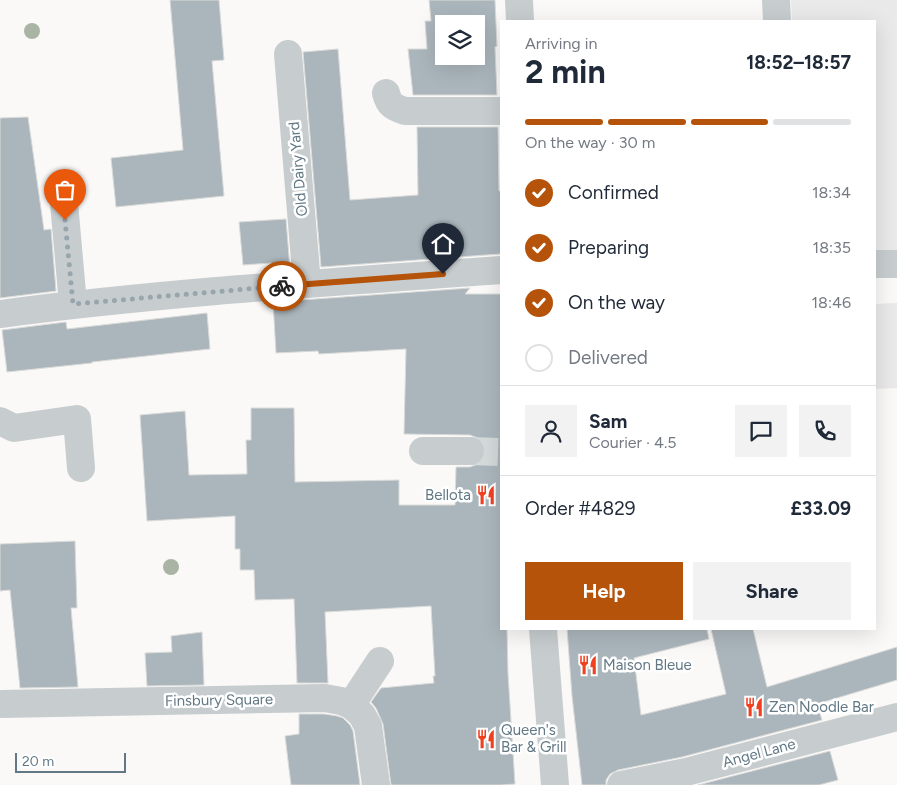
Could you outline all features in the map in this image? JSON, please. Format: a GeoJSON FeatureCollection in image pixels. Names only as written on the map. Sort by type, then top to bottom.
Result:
{"type":"FeatureCollection","features":[{"type":"Feature","properties":{"kind":"street"},"geometry":{"type":"LineString","coordinates":[[519,0],[520,20]]}},
{"type":"Feature","properties":{"kind":"street"},"geometry":{"type":"LineString","coordinates":[[776,0],[777,20]]}},
{"type":"Feature","properties":{"kind":"street","name":"Old Dairy Yard"},"geometry":{"type":"LineString","coordinates":[[288,54],[307,284]]}},
{"type":"Feature","properties":{"kind":"street"},"geometry":{"type":"LineString","coordinates":[[386,93],[388,101],[394,107],[405,111],[500,111]]}},
{"type":"Feature","properties":{"kind":"street"},"geometry":{"type":"LineString","coordinates":[[64,203],[73,304]]}},
{"type":"Feature","properties":{"kind":"street"},"geometry":{"type":"LineString","coordinates":[[876,264],[897,264]]}},
{"type":"Feature","properties":{"kind":"street"},"geometry":{"type":"LineString","coordinates":[[0,314],[73,304],[500,270]]}},
{"type":"Feature","properties":{"kind":"street"},"geometry":{"type":"LineString","coordinates":[[0,420],[14,428],[77,420],[81,468]]}},
{"type":"Feature","properties":{"kind":"street"},"geometry":{"type":"LineString","coordinates":[[424,451],[470,451]]}},
{"type":"Feature","properties":{"kind":"street"},"geometry":{"type":"LineString","coordinates":[[543,630],[555,785]]}},
{"type":"Feature","properties":{"kind":"street"},"geometry":{"type":"LineString","coordinates":[[376,785],[368,726],[362,715],[351,705],[380,661]]}},
{"type":"Feature","properties":{"kind":"street","name":"Finsbury Square"},"geometry":{"type":"LineString","coordinates":[[0,704],[325,698],[351,705]]}},
{"type":"Feature","properties":{"kind":"street","name":"Angel Lane"},"geometry":{"type":"LineString","coordinates":[[621,785],[686,772],[897,717]]}},
{"type":"Feature","properties":{"kind":"shaded area"},"geometry":{"type":"Polygon","coordinates":[[[791,0],[897,0],[897,251],[876,250],[876,20],[792,20],[791,0]]]}},
{"type":"Feature","properties":{"kind":"shaded area"},"geometry":{"type":"Polygon","coordinates":[[[897,303],[897,388],[876,389],[876,304],[897,303]]]}},
{"type":"Feature","properties":{"kind":"building"},"geometry":{"type":"Polygon","coordinates":[[[170,0],[219,0],[224,60],[212,61],[224,196],[116,207],[111,158],[183,150],[170,0]]]}},
{"type":"Feature","properties":{"kind":"building"},"geometry":{"type":"Polygon","coordinates":[[[429,0],[495,0],[497,95],[413,95],[408,49],[427,49],[425,21],[431,21],[429,0]]]}},
{"type":"Feature","properties":{"kind":"building"},"geometry":{"type":"Polygon","coordinates":[[[338,49],[350,200],[418,195],[417,127],[498,127],[500,254],[321,267],[303,52],[338,49]]]}},
{"type":"Feature","properties":{"kind":"building"},"geometry":{"type":"Polygon","coordinates":[[[28,117],[44,230],[51,229],[56,291],[0,298],[0,118],[28,117]]]}},
{"type":"Feature","properties":{"kind":"building"},"geometry":{"type":"Polygon","coordinates":[[[286,219],[290,269],[272,271],[272,263],[243,265],[239,222],[286,219]]]}},
{"type":"Feature","properties":{"kind":"building"},"geometry":{"type":"Polygon","coordinates":[[[470,288],[465,294],[500,294],[500,630],[507,630],[515,784],[391,785],[383,724],[376,708],[371,702],[381,688],[434,683],[431,606],[325,612],[328,683],[297,683],[294,599],[255,600],[254,570],[240,570],[240,549],[235,549],[235,516],[147,521],[140,415],[185,411],[189,475],[247,474],[246,440],[251,440],[251,408],[294,408],[295,482],[399,480],[399,505],[455,505],[456,467],[470,467],[478,464],[484,458],[486,451],[484,444],[478,438],[470,435],[404,434],[406,349],[319,354],[318,351],[276,353],[273,302],[470,288]]]}},
{"type":"Feature","properties":{"kind":"building"},"geometry":{"type":"Polygon","coordinates":[[[207,313],[210,349],[7,372],[2,330],[66,322],[67,329],[207,313]]]}},
{"type":"Feature","properties":{"kind":"building"},"geometry":{"type":"Polygon","coordinates":[[[75,541],[77,608],[71,608],[78,687],[20,688],[10,590],[0,591],[0,544],[75,541]]]}},
{"type":"Feature","properties":{"kind":"building"},"geometry":{"type":"Polygon","coordinates":[[[567,630],[707,630],[709,639],[634,658],[641,715],[726,694],[711,630],[753,630],[767,687],[897,647],[897,680],[817,704],[822,720],[682,757],[618,770],[610,774],[606,780],[606,785],[582,785],[567,630]]]}},
{"type":"Feature","properties":{"kind":"building"},"geometry":{"type":"Polygon","coordinates":[[[202,632],[204,685],[147,686],[145,653],[172,652],[171,636],[202,632]]]}},
{"type":"Feature","properties":{"kind":"building"},"geometry":{"type":"Polygon","coordinates":[[[299,714],[337,716],[343,718],[350,725],[353,731],[360,785],[291,785],[285,736],[299,734],[299,714]]]}},
{"type":"Feature","properties":{"kind":"building"},"geometry":{"type":"Polygon","coordinates":[[[830,751],[838,780],[819,785],[698,785],[830,751]]]}},
{"type":"Feature","properties":{"kind":"tunnel"},"geometry":{"type":"LineString","coordinates":[[470,451],[500,452]]}},
{"type":"Feature","properties":{"kind":"way so far"},"geometry":{"type":"LineString","coordinates":[[65,220],[73,304],[282,286]]}},
{"type":"Feature","properties":{"kind":"place","name":"Bellota"},"geometry":{"type":"Point","coordinates":[486,495]}},
{"type":"Feature","properties":{"kind":"place","name":"Maison Bleue"},"geometry":{"type":"Point","coordinates":[588,665]}},
{"type":"Feature","properties":{"kind":"place","name":"Zen Noodle Bar"},"geometry":{"type":"Point","coordinates":[754,707]}},
{"type":"Feature","properties":{"kind":"place","name":"Queen's Bar & Grill"},"geometry":{"type":"Point","coordinates":[486,739]}},
{"type":"Feature","properties":{"kind":"route"},"geometry":{"type":"LineString","coordinates":[[282,286],[443,274]]}}]}
